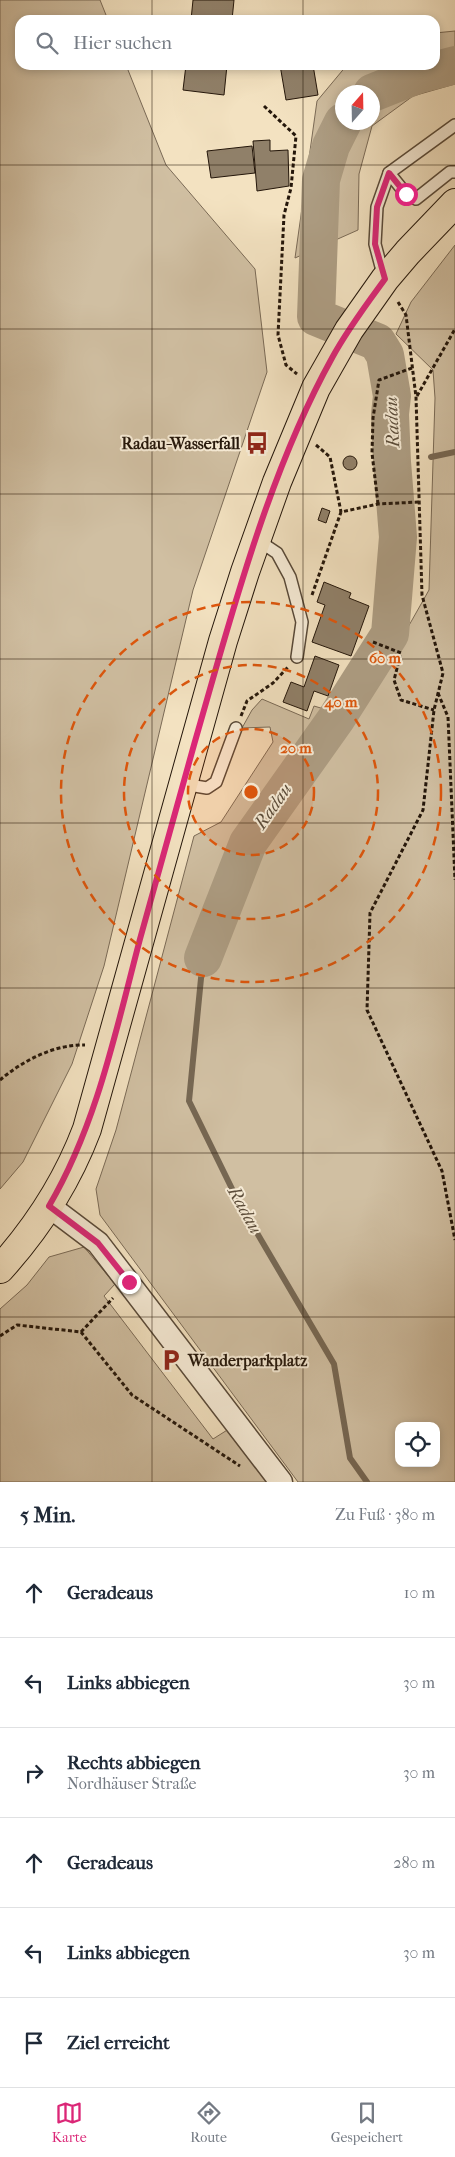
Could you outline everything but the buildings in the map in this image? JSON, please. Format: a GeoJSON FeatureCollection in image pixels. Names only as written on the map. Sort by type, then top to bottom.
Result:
{"type":"FeatureCollection","features":[{"type":"Feature","properties":{"kind":"main road"},"geometry":{"type":"LineString","coordinates":[[0,1269],[33,1230],[49,1206],[66,1178],[87,1129],[112,1047],[223,641],[256,539],[298,429],[333,356],[363,308],[430,226],[455,203]]}},
{"type":"Feature","properties":{"kind":"street"},"geometry":{"type":"LineString","coordinates":[[49,1206],[98,1243],[280,1482]]}},
{"type":"Feature","properties":{"kind":"lane"},"geometry":{"type":"LineString","coordinates":[[385,279],[375,244],[377,207],[389,173],[455,125]]}},
{"type":"Feature","properties":{"kind":"lane"},"geometry":{"type":"LineString","coordinates":[[389,173],[406,194],[416,200],[450,172],[455,172]]}},
{"type":"Feature","properties":{"kind":"lane"},"geometry":{"type":"LineString","coordinates":[[256,539],[277,553],[290,577],[302,622],[297,657]]}},
{"type":"Feature","properties":{"kind":"lane"},"geometry":{"type":"LineString","coordinates":[[183,784],[207,788],[216,782],[236,728]]}},
{"type":"Feature","properties":{"kind":"path"},"geometry":{"type":"LineString","coordinates":[[264,106],[296,136],[291,188],[284,215],[278,335],[286,365],[316,388]]}},
{"type":"Feature","properties":{"kind":"path"},"geometry":{"type":"LineString","coordinates":[[385,279],[406,315],[416,397],[422,595],[442,673],[434,710],[423,810],[370,913],[367,1010],[442,1171],[455,1240]]}},
{"type":"Feature","properties":{"kind":"path"},"geometry":{"type":"LineString","coordinates":[[416,397],[455,328]]}},
{"type":"Feature","properties":{"kind":"path"},"geometry":{"type":"LineString","coordinates":[[378,504],[372,453],[373,418],[379,380],[412,368]]}},
{"type":"Feature","properties":{"kind":"path"},"geometry":{"type":"LineString","coordinates":[[298,429],[330,457],[341,512],[302,622]]}},
{"type":"Feature","properties":{"kind":"path"},"geometry":{"type":"LineString","coordinates":[[341,512],[378,504],[419,502]]}},
{"type":"Feature","properties":{"kind":"path"},"geometry":{"type":"LineString","coordinates":[[374,642],[401,653],[394,680],[401,700],[434,710]]}},
{"type":"Feature","properties":{"kind":"path"},"geometry":{"type":"LineString","coordinates":[[236,728],[248,701],[273,682],[297,657]]}},
{"type":"Feature","properties":{"kind":"path"},"geometry":{"type":"LineString","coordinates":[[438,692],[448,717],[455,880]]}},
{"type":"Feature","properties":{"kind":"path"},"geometry":{"type":"LineString","coordinates":[[0,1080],[16,1067],[70,1044],[112,1047]]}},
{"type":"Feature","properties":{"kind":"path"},"geometry":{"type":"LineString","coordinates":[[81,1332],[129,1282]]}},
{"type":"Feature","properties":{"kind":"path"},"geometry":{"type":"LineString","coordinates":[[0,1336],[17,1325],[81,1332],[132,1395],[248,1471]]}},
{"type":"Feature","properties":{"kind":"shaded area"},"geometry":{"type":"Polygon","coordinates":[[[0,0],[100,0],[106,15],[15,15],[15,70],[128,70],[166,165],[255,269],[267,372],[193,590],[104,966],[72,1064],[23,1162],[0,1189],[0,0]]]}},
{"type":"Feature","properties":{"kind":"shaded area"},"geometry":{"type":"Polygon","coordinates":[[[455,31],[455,84],[413,96],[380,120],[380,85],[335,85],[335,130],[371,130],[359,174],[358,230],[295,258],[317,101],[343,70],[440,70],[440,32],[455,31]]]}},
{"type":"Feature","properties":{"kind":"shaded area"},"geometry":{"type":"Polygon","coordinates":[[[455,245],[455,1482],[298,1482],[100,1215],[96,1189],[116,1130],[194,836],[221,822],[273,742],[270,727],[242,728],[252,710],[262,699],[309,719],[314,706],[351,717],[386,666],[429,590],[435,398],[433,370],[396,334],[411,302],[455,245]]]}},
{"type":"Feature","properties":{"kind":"shaded area"},"geometry":{"type":"Polygon","coordinates":[[[84,1247],[115,1284],[104,1296],[213,1439],[232,1427],[271,1482],[0,1482],[0,1309],[27,1285],[49,1257],[84,1247]]]}},
{"type":"Feature","properties":{"kind":"waterway","name":"Radau"},"geometry":{"type":"LineString","coordinates":[[440,69],[455,65]]}},
{"type":"Feature","properties":{"kind":"waterway","name":"Radau"},"geometry":{"type":"LineString","coordinates":[[380,90],[417,75],[436,70]]}},
{"type":"Feature","properties":{"kind":"waterway","name":"Radau"},"geometry":{"type":"LineString","coordinates":[[203,958],[248,843],[336,719],[390,634],[398,537],[392,462],[390,414],[392,396],[385,355],[377,342],[316,317],[321,180],[331,146],[339,130]]}},
{"type":"Feature","properties":{"kind":"waterway"},"geometry":{"type":"LineString","coordinates":[[431,457],[455,452]]}},
{"type":"Feature","properties":{"kind":"waterway","name":"Radau"},"geometry":{"type":"LineString","coordinates":[[203,958],[189,1101],[237,1199],[334,1364],[350,1458],[367,1482]]}},
{"type":"Feature","properties":{"kind":"place","name":"Radau-Wasserfall"},"geometry":{"type":"Point","coordinates":[257,443]}},
{"type":"Feature","properties":{"kind":"place","name":"Wanderparkplatz"},"geometry":{"type":"Point","coordinates":[171,1360]}},
{"type":"Feature","properties":{"kind":"route"},"geometry":{"type":"LineString","coordinates":[[129,1282],[98,1243],[49,1206],[66,1178],[77,1154],[97,1098],[223,641],[256,539],[298,429],[316,388],[349,330],[385,279],[375,244],[377,207],[389,173],[406,194]]}}]}
